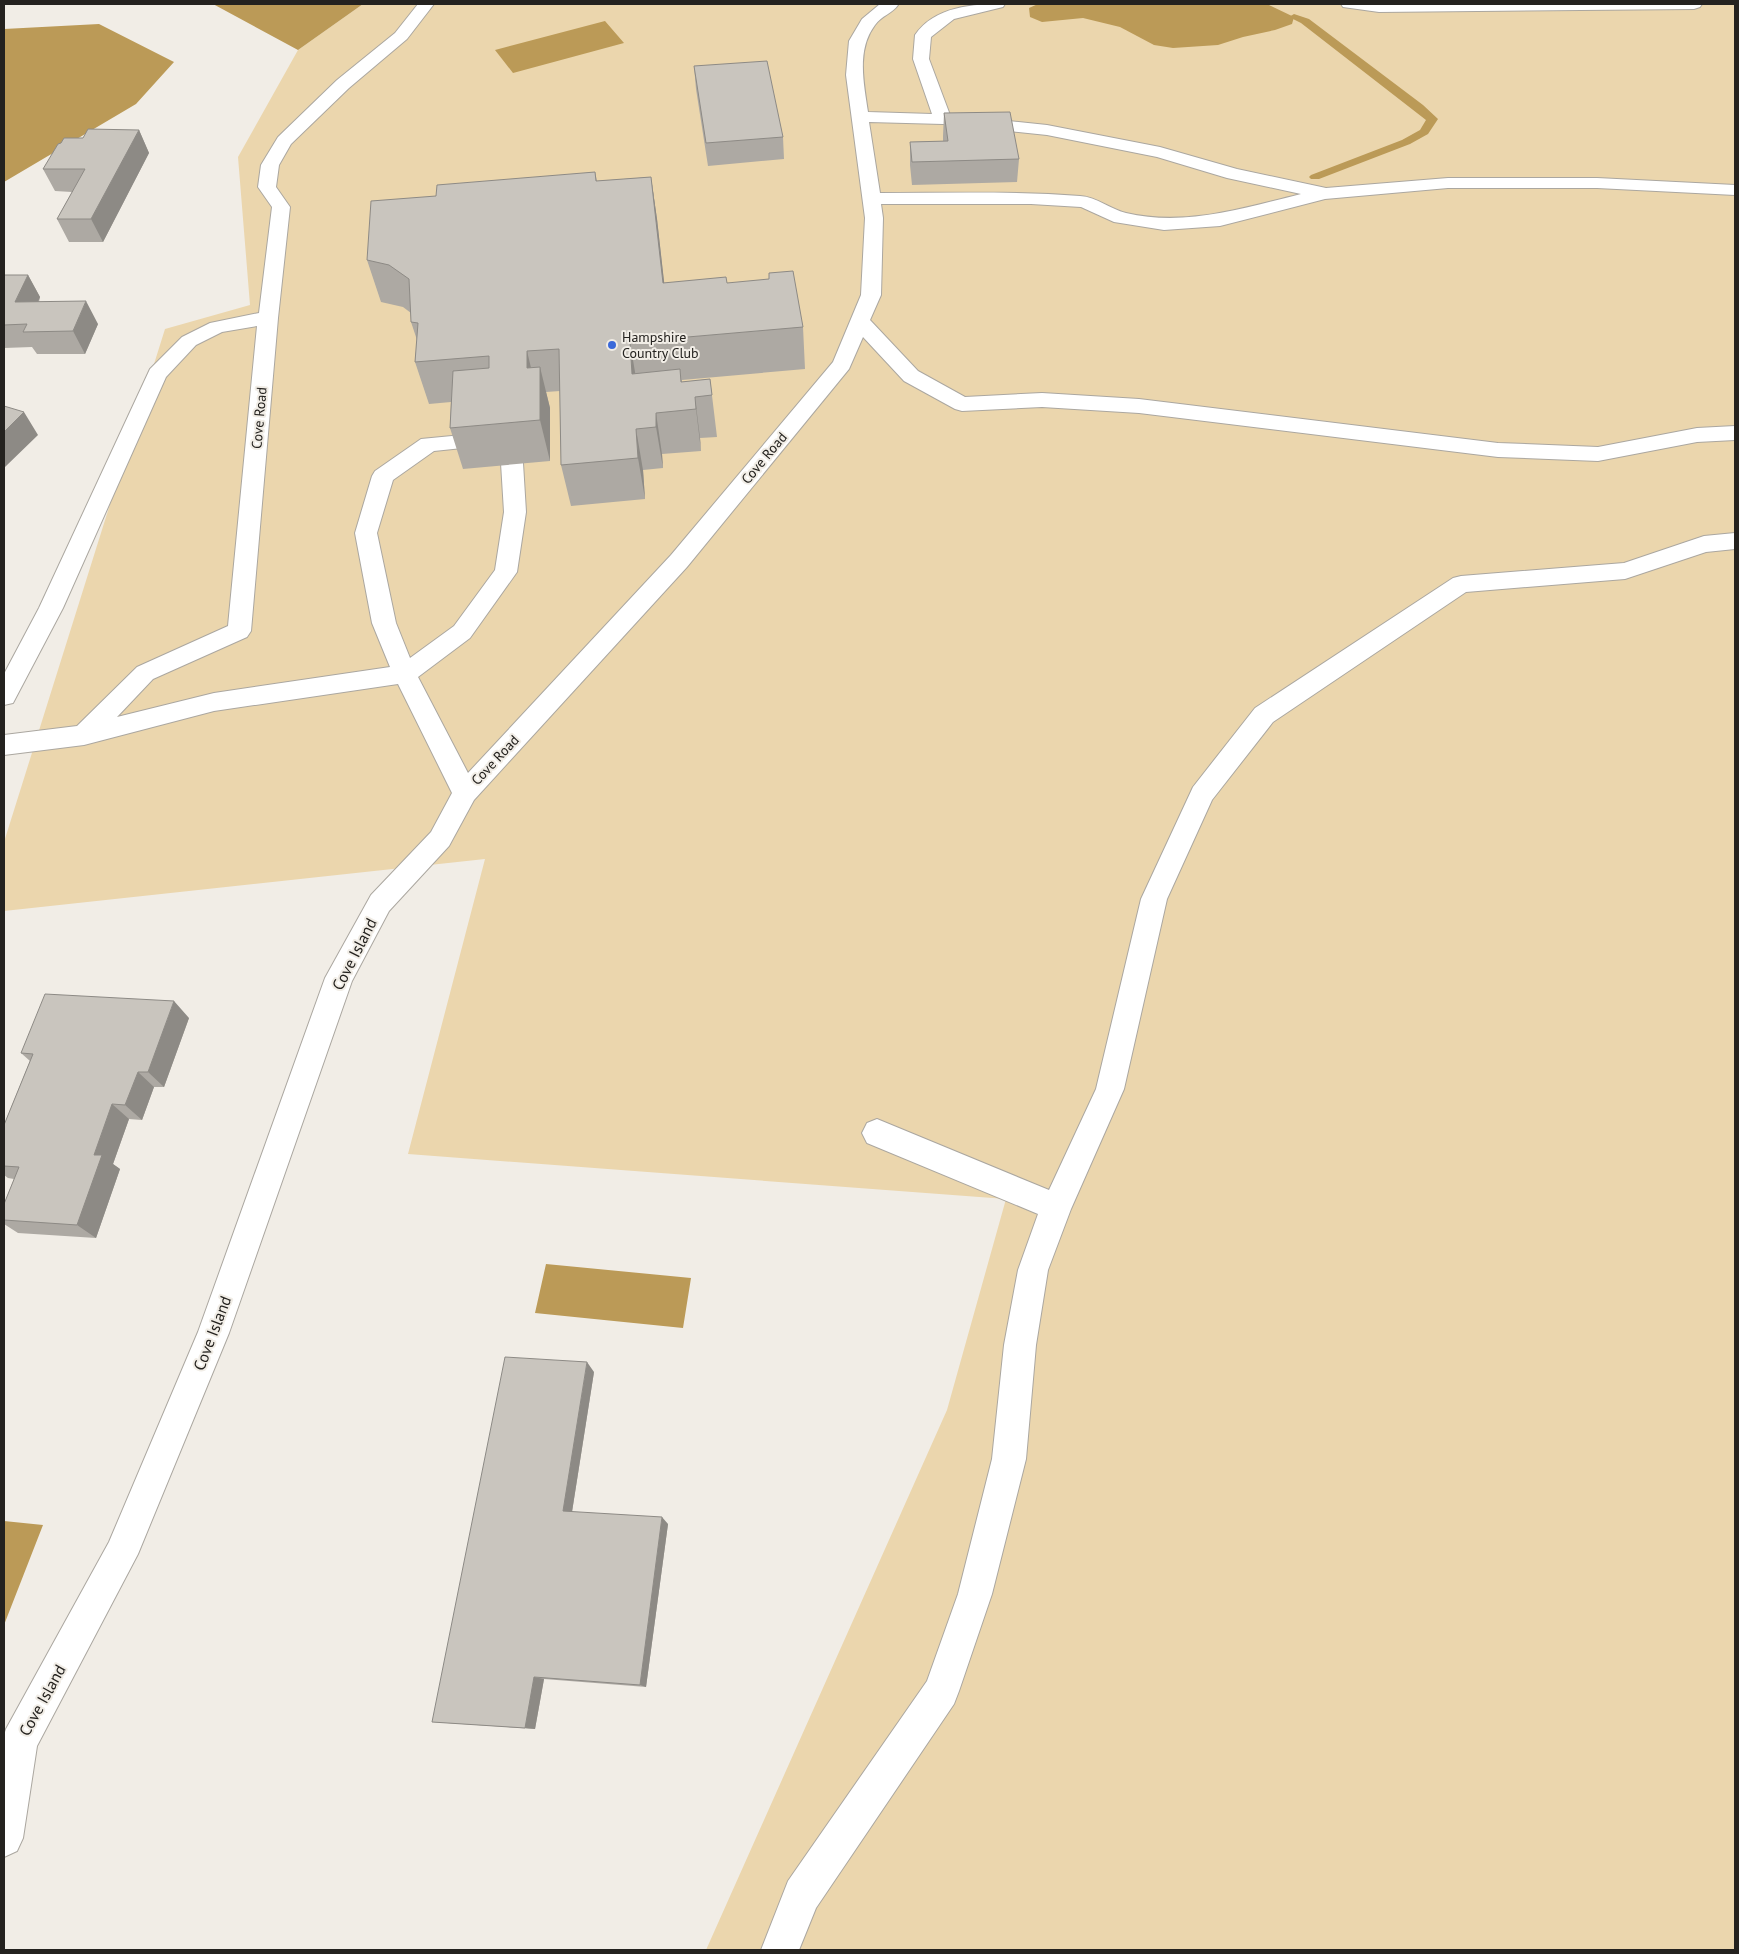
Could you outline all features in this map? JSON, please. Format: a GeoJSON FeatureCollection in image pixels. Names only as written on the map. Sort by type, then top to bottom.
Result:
{"type":"FeatureCollection","features":[{"type":"Feature","properties":{"kind":"street","name":"Cove Road"},"geometry":{"type":"LineString","coordinates":[[84,735],[145,673],[239,631],[268,318],[281,207],[267,187],[270,165],[284,141],[344,84],[401,36],[426,4]]}},
{"type":"Feature","properties":{"kind":"street"},"geometry":{"type":"LineString","coordinates":[[864,4],[892,5]]}},
{"type":"Feature","properties":{"kind":"street"},"geometry":{"type":"LineString","coordinates":[[943,119],[921,60],[923,35],[948,15],[997,4]]}},
{"type":"Feature","properties":{"kind":"street"},"geometry":{"type":"LineString","coordinates":[[1349,4],[1398,6],[1694,4]]}},
{"type":"Feature","properties":{"kind":"street","name":"Cove Road"},"geometry":{"type":"LineString","coordinates":[[440,839],[465,793],[679,561],[842,364],[871,295],[874,218],[854,75],[857,41],[868,22],[880,10],[892,5]]}},
{"type":"Feature","properties":{"kind":"street"},"geometry":{"type":"LineString","coordinates":[[860,117],[943,119],[1047,130],[1151,150],[1233,174],[1326,194]]}},
{"type":"Feature","properties":{"kind":"street"},"geometry":{"type":"LineString","coordinates":[[872,199],[1031,198],[1084,202],[1121,218],[1164,224],[1220,220],[1326,194],[1448,183],[1597,183],[1735,190]]}},
{"type":"Feature","properties":{"kind":"street"},"geometry":{"type":"LineString","coordinates":[[4,696],[51,608],[158,374],[189,341],[217,327],[268,318]]}},
{"type":"Feature","properties":{"kind":"street"},"geometry":{"type":"LineString","coordinates":[[860,321],[911,376],[962,404],[1042,400],[1139,406],[1498,450],[1598,454],[1697,435],[1735,433]]}},
{"type":"Feature","properties":{"kind":"street"},"geometry":{"type":"LineString","coordinates":[[465,793],[405,674],[384,623],[366,534],[383,476],[429,444],[483,440]]}},
{"type":"Feature","properties":{"kind":"street"},"geometry":{"type":"LineString","coordinates":[[4,745],[84,735],[214,702],[405,674],[462,632],[506,572],[515,512],[512,463]]}},
{"type":"Feature","properties":{"kind":"street"},"geometry":{"type":"LineString","coordinates":[[780,1950],[802,1895],[941,1691],[975,1594],[1009,1459],[1020,1344],[1032,1270],[1056,1207],[1110,1089],[1154,899],[1202,794],[1264,714],[1461,584],[1626,571],[1704,544],[1735,541]]}},
{"type":"Feature","properties":{"kind":"street","name":"Cove Island"},"geometry":{"type":"LineString","coordinates":[[4,1838],[19,1742],[122,1554],[213,1334],[338,978],[380,903],[440,839]]}},
{"type":"Feature","properties":{"kind":"street"},"geometry":{"type":"LineString","coordinates":[[877,1133],[1056,1207]]}},
{"type":"Feature","properties":{"kind":"shaded area"},"geometry":{"type":"Polygon","coordinates":[[[213,4],[363,4],[298,50],[213,4]]]}},
{"type":"Feature","properties":{"kind":"shaded area","name":"Hampshire Country Club"},"geometry":{"type":"Polygon","coordinates":[[[363,4],[1735,4],[1735,1950],[706,1950],[947,1410],[1006,1199],[408,1154],[485,859],[4,911],[4,842],[165,329],[250,305],[238,157],[298,50],[363,4]]]}},
{"type":"Feature","properties":{"kind":"shaded area"},"geometry":{"type":"Polygon","coordinates":[[[1038,4],[1267,4],[1294,17],[1292,24],[1218,45],[1173,48],[1154,45],[1120,27],[1083,18],[1042,22],[1030,17],[1029,8],[1038,4]]]}},
{"type":"Feature","properties":{"kind":"shaded area"},"geometry":{"type":"Polygon","coordinates":[[[605,21],[624,43],[513,73],[495,50],[605,21]]]}},
{"type":"Feature","properties":{"kind":"shaded area"},"geometry":{"type":"Polygon","coordinates":[[[99,24],[174,62],[136,104],[4,182],[4,29],[99,24]]]}},
{"type":"Feature","properties":{"kind":"shaded area"},"geometry":{"type":"Polygon","coordinates":[[[546,1264],[691,1278],[683,1328],[535,1313],[546,1264]]]}},
{"type":"Feature","properties":{"kind":"shaded area"},"geometry":{"type":"Polygon","coordinates":[[[4,1521],[43,1525],[4,1625],[4,1521]]]}},
{"type":"Feature","properties":{"kind":"building"},"geometry":{"type":"Polygon","coordinates":[[[767,61],[783,137],[706,143],[694,66],[767,61]]]}},
{"type":"Feature","properties":{"kind":"building"},"geometry":{"type":"Polygon","coordinates":[[[1010,112],[1019,159],[912,162],[910,142],[948,141],[944,113],[1010,112]]]}},
{"type":"Feature","properties":{"kind":"building"},"geometry":{"type":"Polygon","coordinates":[[[88,129],[139,130],[91,219],[57,219],[85,169],[43,169],[58,144],[64,138],[83,138],[88,129]]]}},
{"type":"Feature","properties":{"kind":"building","name":"Hampshire Country Club"},"geometry":{"type":"Polygon","coordinates":[[[595,172],[596,181],[651,177],[663,283],[726,277],[727,283],[769,279],[769,273],[793,271],[803,327],[630,342],[632,374],[680,369],[681,382],[710,379],[712,395],[695,397],[696,409],[656,413],[656,427],[636,429],[638,458],[561,465],[559,349],[527,351],[527,368],[540,367],[540,420],[450,428],[453,371],[489,368],[489,356],[415,362],[418,323],[411,322],[409,279],[389,265],[367,260],[371,201],[436,196],[437,185],[595,172]]]}},
{"type":"Feature","properties":{"kind":"building"},"geometry":{"type":"Polygon","coordinates":[[[4,275],[28,275],[15,302],[86,301],[73,331],[23,332],[27,324],[4,325],[4,275]]]}},
{"type":"Feature","properties":{"kind":"building"},"geometry":{"type":"Polygon","coordinates":[[[4,406],[24,412],[4,432],[4,406]]]}},
{"type":"Feature","properties":{"kind":"building"},"geometry":{"type":"Polygon","coordinates":[[[45,994],[174,1001],[148,1072],[138,1072],[125,1105],[112,1104],[94,1155],[102,1155],[77,1225],[4,1220],[4,1204],[19,1167],[4,1166],[4,1125],[33,1054],[21,1053],[45,994]]]}},
{"type":"Feature","properties":{"kind":"building"},"geometry":{"type":"Polygon","coordinates":[[[505,1357],[587,1362],[563,1511],[662,1517],[640,1685],[534,1677],[525,1728],[432,1722],[505,1357]]]}},
{"type":"Feature","properties":{"kind":"waterway"},"geometry":{"type":"LineString","coordinates":[[1294,17],[1305,21],[1419,107],[1432,119],[1424,132],[1406,142],[1315,177]]}},
{"type":"Feature","properties":{"kind":"place","name":"Hampshire Country Club"},"geometry":{"type":"Point","coordinates":[612,345]}}]}
